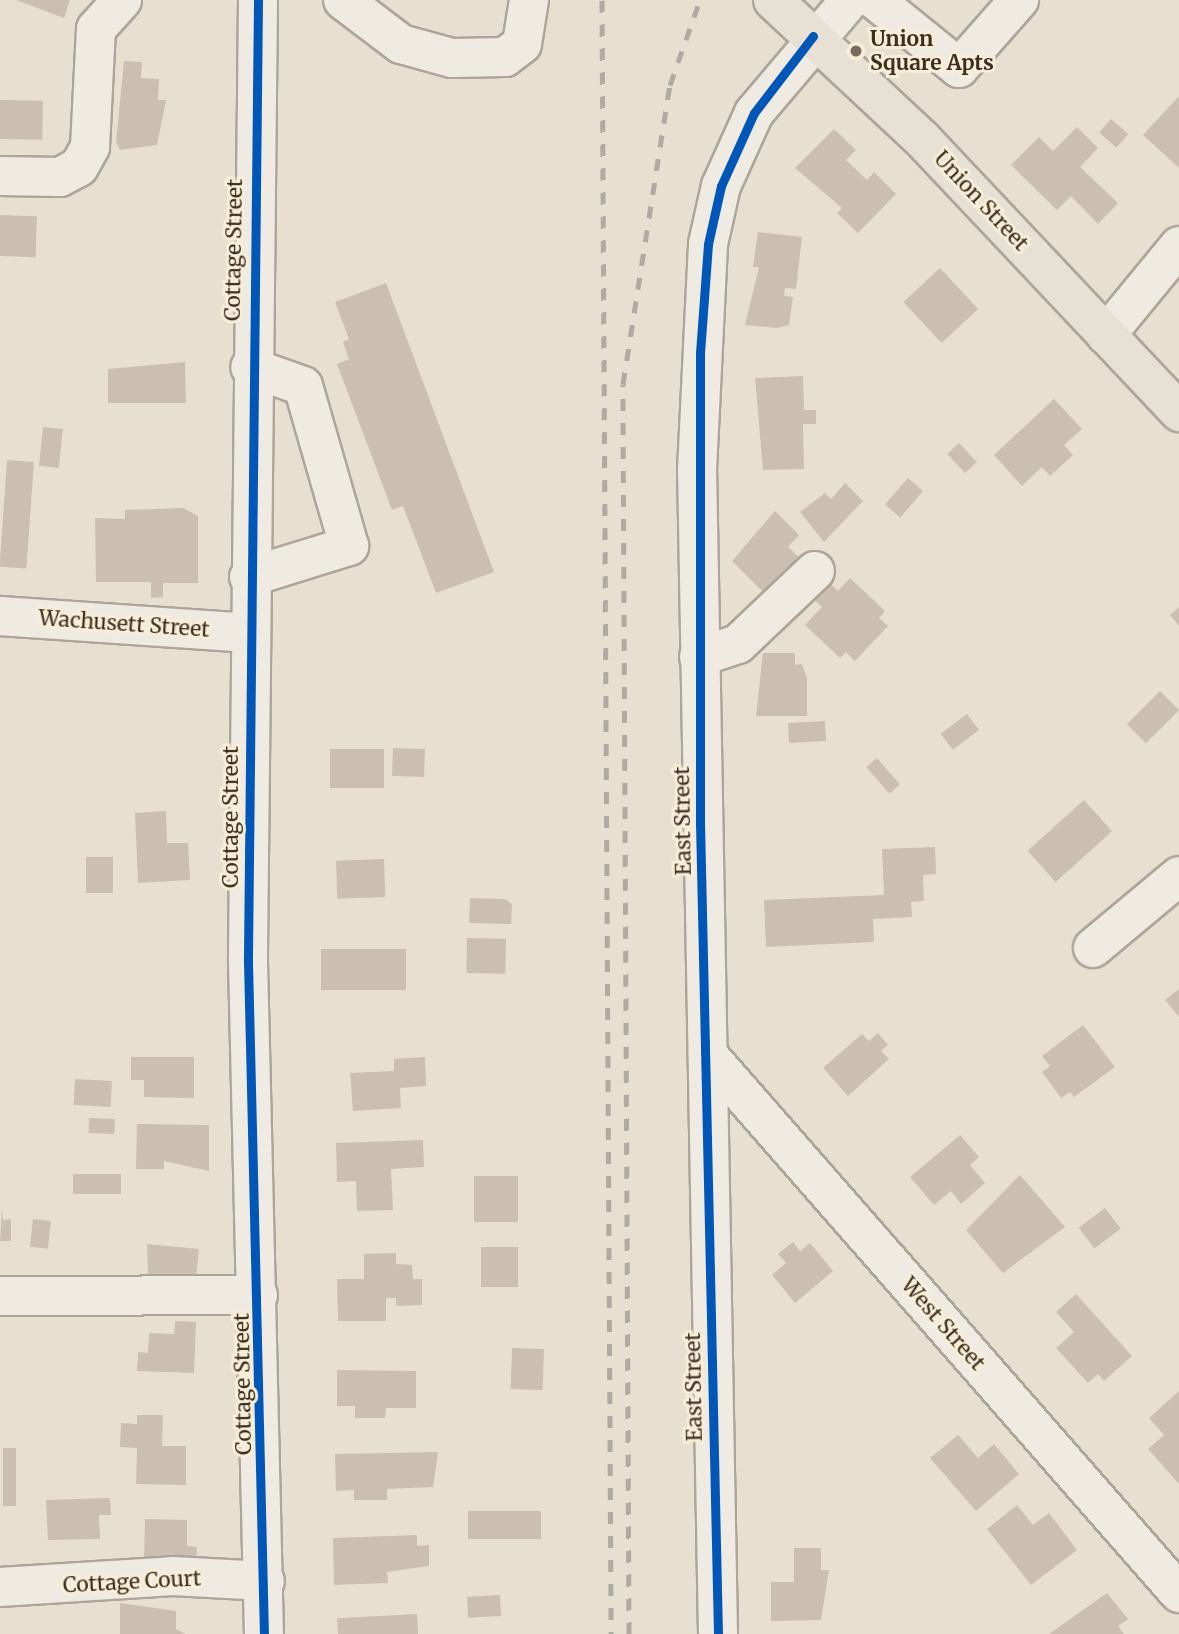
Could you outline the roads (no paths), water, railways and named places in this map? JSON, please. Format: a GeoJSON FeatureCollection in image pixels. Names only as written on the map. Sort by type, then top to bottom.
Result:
{"type":"FeatureCollection","features":[{"type":"Feature","properties":{"kind":"main road","name":"Union Street"},"geometry":{"type":"LineString","coordinates":[[773,0],[923,140],[1179,412]]}},
{"type":"Feature","properties":{"kind":"street"},"geometry":{"type":"LineString","coordinates":[[0,176],[60,177],[79,167],[90,147],[96,29],[122,0]]}},
{"type":"Feature","properties":{"kind":"street","name":"Cottage Street"},"geometry":{"type":"LineString","coordinates":[[258,0],[250,367],[248,962],[265,1581],[264,1634]]}},
{"type":"Feature","properties":{"kind":"street"},"geometry":{"type":"LineString","coordinates":[[343,0],[401,44],[452,58],[505,57],[522,44],[529,0]]}},
{"type":"Feature","properties":{"kind":"street","name":"East Street"},"geometry":{"type":"LineString","coordinates":[[718,1634],[699,657],[699,366],[708,244],[721,186],[744,131],[813,36],[850,0]]}},
{"type":"Feature","properties":{"kind":"street"},"geometry":{"type":"LineString","coordinates":[[875,0],[960,68],[1018,0]]}},
{"type":"Feature","properties":{"kind":"street"},"geometry":{"type":"LineString","coordinates":[[1106,335],[1179,246]]}},
{"type":"Feature","properties":{"kind":"street"},"geometry":{"type":"LineString","coordinates":[[249,576],[349,546],[303,386],[250,367]]}},
{"type":"Feature","properties":{"kind":"street"},"geometry":{"type":"LineString","coordinates":[[699,657],[738,644],[815,571]]}},
{"type":"Feature","properties":{"kind":"street","name":"Wachusett Street"},"geometry":{"type":"LineString","coordinates":[[0,615],[249,633]]}},
{"type":"Feature","properties":{"kind":"street"},"geometry":{"type":"LineString","coordinates":[[1093,948],[1179,876]]}},
{"type":"Feature","properties":{"kind":"street","name":"West Street"},"geometry":{"type":"LineString","coordinates":[[708,1055],[1179,1593]]}},
{"type":"Feature","properties":{"kind":"street"},"geometry":{"type":"LineString","coordinates":[[0,1296],[258,1295]]}},
{"type":"Feature","properties":{"kind":"street","name":"Cottage Court"},"geometry":{"type":"LineString","coordinates":[[0,1587],[173,1576],[265,1581]]}},
{"type":"Feature","properties":{"kind":"railway"},"geometry":{"type":"LineString","coordinates":[[602,0],[611,1634]]}},
{"type":"Feature","properties":{"kind":"railway"},"geometry":{"type":"LineString","coordinates":[[629,1634],[623,384],[670,85],[700,0]]}},
{"type":"Feature","properties":{"kind":"place","name":"Union Square Apts"},"geometry":{"type":"Point","coordinates":[856,51]}}]}
